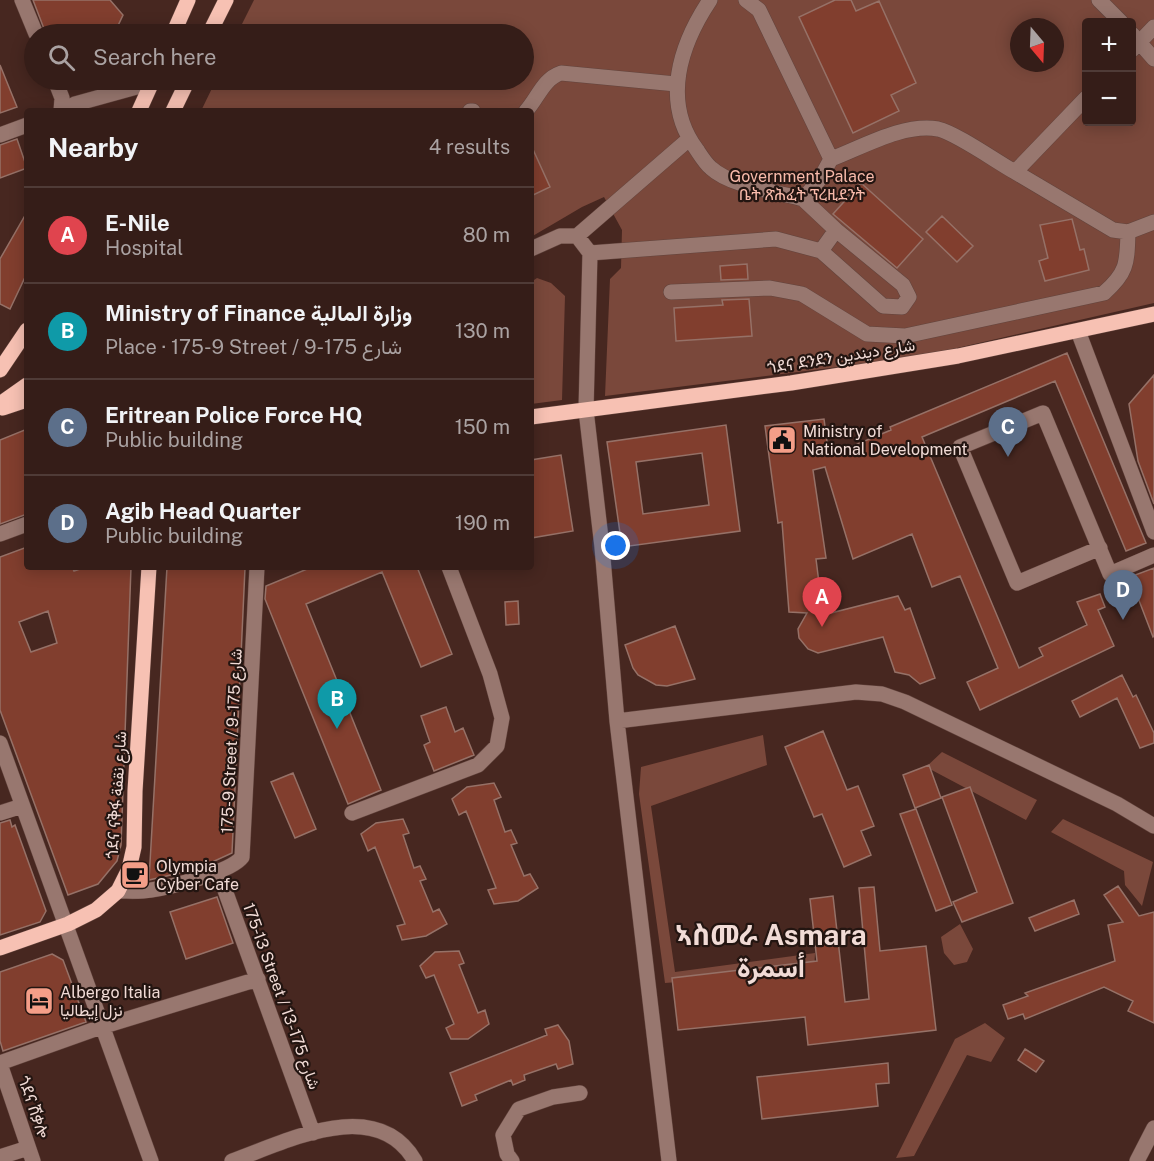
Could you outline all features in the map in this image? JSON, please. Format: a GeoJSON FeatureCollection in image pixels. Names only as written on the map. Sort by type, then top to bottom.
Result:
{"type":"FeatureCollection","features":[{"type":"Feature","properties":{"kind":"main road"},"geometry":{"type":"LineString","coordinates":[[177,24],[188,0]]}},
{"type":"Feature","properties":{"kind":"main road"},"geometry":{"type":"LineString","coordinates":[[215,24],[226,0]]}},
{"type":"Feature","properties":{"kind":"main road"},"geometry":{"type":"LineString","coordinates":[[140,108],[148,90]]}},
{"type":"Feature","properties":{"kind":"main road"},"geometry":{"type":"LineString","coordinates":[[174,108],[183,90]]}},
{"type":"Feature","properties":{"kind":"main road","name":"ጎደና ደንደን شارع ديندين"},"geometry":{"type":"LineString","coordinates":[[534,417],[925,362],[1154,314]]}},
{"type":"Feature","properties":{"kind":"main road"},"geometry":{"type":"LineString","coordinates":[[0,370],[24,341]]}},
{"type":"Feature","properties":{"kind":"main road"},"geometry":{"type":"LineString","coordinates":[[0,404],[24,387]]}},
{"type":"Feature","properties":{"kind":"main road"},"geometry":{"type":"LineString","coordinates":[[0,410],[24,401]]}},
{"type":"Feature","properties":{"kind":"main road","name":"ጎደና ናቅፋ شارع نقفة"},"geometry":{"type":"LineString","coordinates":[[0,948],[68,924],[96,910],[118,891],[129,869],[134,847],[135,791],[149,570]]}},
{"type":"Feature","properties":{"kind":"street"},"geometry":{"type":"LineString","coordinates":[[22,0],[32,24]]}},
{"type":"Feature","properties":{"kind":"street"},"geometry":{"type":"LineString","coordinates":[[590,253],[776,239],[821,251],[883,306],[902,307],[909,297],[903,285],[836,230],[803,199],[737,182],[711,169],[689,139],[679,111],[676,84],[680,60],[690,33],[710,0]]}},
{"type":"Feature","properties":{"kind":"street"},"geometry":{"type":"LineString","coordinates":[[746,0],[759,10],[831,159]]}},
{"type":"Feature","properties":{"kind":"street"},"geometry":{"type":"LineString","coordinates":[[1100,0],[1116,18]]}},
{"type":"Feature","properties":{"kind":"street"},"geometry":{"type":"LineString","coordinates":[[1136,40],[1154,27]]}},
{"type":"Feature","properties":{"kind":"street"},"geometry":{"type":"LineString","coordinates":[[1136,44],[1154,59]]}},
{"type":"Feature","properties":{"kind":"street"},"geometry":{"type":"LineString","coordinates":[[528,108],[544,85],[561,73],[676,84]]}},
{"type":"Feature","properties":{"kind":"street"},"geometry":{"type":"LineString","coordinates":[[60,90],[69,107],[123,90]]}},
{"type":"Feature","properties":{"kind":"street"},"geometry":{"type":"LineString","coordinates":[[1015,172],[1082,102]]}},
{"type":"Feature","properties":{"kind":"street"},"geometry":{"type":"LineString","coordinates":[[0,135],[24,126]]}},
{"type":"Feature","properties":{"kind":"street"},"geometry":{"type":"LineString","coordinates":[[803,199],[820,178],[831,159],[896,134],[932,129],[940,130],[1113,230],[1128,232],[1154,222]]}},
{"type":"Feature","properties":{"kind":"street"},"geometry":{"type":"LineString","coordinates":[[577,236],[689,139]]}},
{"type":"Feature","properties":{"kind":"street"},"geometry":{"type":"LineString","coordinates":[[821,251],[836,230]]}},
{"type":"Feature","properties":{"kind":"street"},"geometry":{"type":"LineString","coordinates":[[671,292],[770,288],[802,294],[867,334],[905,336],[1104,293],[1119,280],[1127,263],[1128,232]]}},
{"type":"Feature","properties":{"kind":"street"},"geometry":{"type":"LineString","coordinates":[[534,248],[560,236],[577,236],[585,242],[590,253],[586,410],[602,547],[617,721],[669,1161]]}},
{"type":"Feature","properties":{"kind":"street"},"geometry":{"type":"LineString","coordinates":[[1078,331],[1154,532]]}},
{"type":"Feature","properties":{"kind":"street"},"geometry":{"type":"LineString","coordinates":[[1100,548],[1017,583],[960,447],[1043,413],[1100,548],[1110,574],[1154,555]]}},
{"type":"Feature","properties":{"kind":"street"},"geometry":{"type":"LineString","coordinates":[[0,534],[24,525]]}},
{"type":"Feature","properties":{"kind":"street","name":"175-9 Street / شارع 175-9"},"geometry":{"type":"LineString","coordinates":[[118,891],[149,891],[218,871],[237,863],[244,848],[257,570]]}},
{"type":"Feature","properties":{"kind":"street"},"geometry":{"type":"LineString","coordinates":[[352,813],[478,765],[498,746],[502,718],[490,674],[450,570]]}},
{"type":"Feature","properties":{"kind":"street"},"geometry":{"type":"LineString","coordinates":[[617,721],[856,692],[882,694],[905,702],[1117,804],[1154,826]]}},
{"type":"Feature","properties":{"kind":"street"},"geometry":{"type":"LineString","coordinates":[[0,743],[68,924],[101,1027],[151,1161]]}},
{"type":"Feature","properties":{"kind":"street"},"geometry":{"type":"LineString","coordinates":[[0,813],[22,806]]}},
{"type":"Feature","properties":{"kind":"street","name":"175-13 Street / شارع 175-13"},"geometry":{"type":"LineString","coordinates":[[218,871],[312,1133]]}},
{"type":"Feature","properties":{"kind":"street"},"geometry":{"type":"LineString","coordinates":[[0,1064],[101,1027],[258,979]]}},
{"type":"Feature","properties":{"kind":"street","name":"ጎደና ሸቃሎ"},"geometry":{"type":"LineString","coordinates":[[0,1064],[31,1154]]}},
{"type":"Feature","properties":{"kind":"street"},"geometry":{"type":"LineString","coordinates":[[512,1161],[507,1154],[503,1135],[519,1109],[553,1097],[580,1094]]}},
{"type":"Feature","properties":{"kind":"street"},"geometry":{"type":"LineString","coordinates":[[232,1161],[312,1133],[346,1125],[380,1129],[410,1153],[415,1161]]}},
{"type":"Feature","properties":{"kind":"street"},"geometry":{"type":"LineString","coordinates":[[1137,1161],[1154,1128]]}},
{"type":"Feature","properties":{"kind":"street"},"geometry":{"type":"LineString","coordinates":[[0,1157],[31,1154]]}},
{"type":"Feature","properties":{"kind":"green space","name":"Government Palace ቤት ጽሕፈት ፕረዚደንት"},"geometry":{"type":"Polygon","coordinates":[[[254,0],[1154,0],[1154,303],[918,357],[605,396],[610,279],[621,268],[622,230],[604,197],[534,235],[534,108],[202,108],[211,90],[534,90],[534,24],[242,24],[254,0]]]}},
{"type":"Feature","properties":{"kind":"green space"},"geometry":{"type":"Polygon","coordinates":[[[537,278],[551,283],[565,296],[562,400],[534,404],[534,280],[537,278]]]}},
{"type":"Feature","properties":{"kind":"green space"},"geometry":{"type":"Polygon","coordinates":[[[763,735],[767,765],[651,806],[675,972],[815,953],[814,971],[665,983],[639,794],[641,767],[763,735]]]}},
{"type":"Feature","properties":{"kind":"green space"},"geometry":{"type":"Polygon","coordinates":[[[942,752],[1037,800],[1026,820],[926,767],[942,752]]]}},
{"type":"Feature","properties":{"kind":"green space"},"geometry":{"type":"Polygon","coordinates":[[[1063,819],[1153,862],[1142,906],[1125,885],[1124,871],[1051,832],[1063,819]]]}},
{"type":"Feature","properties":{"kind":"green space"},"geometry":{"type":"Polygon","coordinates":[[[960,924],[973,949],[967,962],[954,965],[944,953],[941,937],[960,924]]]}},
{"type":"Feature","properties":{"kind":"green space"},"geometry":{"type":"Polygon","coordinates":[[[985,1023],[1005,1038],[991,1062],[967,1055],[914,1156],[896,1158],[955,1039],[985,1023]]]}},
{"type":"Feature","properties":{"kind":"building"},"geometry":{"type":"Polygon","coordinates":[[[33,0],[110,0],[123,15],[119,24],[42,24],[33,0]]]}},
{"type":"Feature","properties":{"kind":"building"},"geometry":{"type":"Polygon","coordinates":[[[835,0],[851,0],[856,11],[879,1],[916,83],[891,95],[899,111],[853,133],[799,17],[835,0]]]}},
{"type":"Feature","properties":{"kind":"building"},"geometry":{"type":"Polygon","coordinates":[[[0,65],[17,107],[0,113],[0,65]]]}},
{"type":"Feature","properties":{"kind":"building"},"geometry":{"type":"Polygon","coordinates":[[[17,139],[24,159],[24,169],[0,178],[0,145],[17,139]]]}},
{"type":"Feature","properties":{"kind":"building"},"geometry":{"type":"Polygon","coordinates":[[[534,152],[550,187],[534,195],[534,152]]]}},
{"type":"Feature","properties":{"kind":"building"},"geometry":{"type":"Polygon","coordinates":[[[861,183],[923,239],[897,268],[833,214],[861,183]]]}},
{"type":"Feature","properties":{"kind":"building"},"geometry":{"type":"Polygon","coordinates":[[[942,216],[973,246],[957,262],[926,232],[942,216]]]}},
{"type":"Feature","properties":{"kind":"building"},"geometry":{"type":"Polygon","coordinates":[[[24,217],[24,279],[10,309],[0,304],[0,259],[24,217]]]}},
{"type":"Feature","properties":{"kind":"building"},"geometry":{"type":"Polygon","coordinates":[[[1072,219],[1080,250],[1084,249],[1089,270],[1045,281],[1039,261],[1048,258],[1040,225],[1072,219]]]}},
{"type":"Feature","properties":{"kind":"building"},"geometry":{"type":"Polygon","coordinates":[[[747,264],[748,279],[721,280],[720,266],[747,264]]]}},
{"type":"Feature","properties":{"kind":"building"},"geometry":{"type":"Polygon","coordinates":[[[749,299],[752,336],[676,341],[674,308],[723,305],[722,300],[749,299]]]}},
{"type":"Feature","properties":{"kind":"building"},"geometry":{"type":"Polygon","coordinates":[[[1067,353],[1146,543],[1126,551],[1055,381],[922,437],[1019,668],[1043,656],[1039,648],[1087,625],[1077,602],[1100,594],[1105,607],[1098,610],[1114,646],[980,710],[967,682],[998,668],[960,576],[932,587],[912,534],[853,559],[825,467],[813,470],[826,558],[816,559],[823,615],[898,596],[905,610],[910,608],[935,678],[920,684],[909,675],[895,672],[883,637],[818,653],[808,649],[799,638],[798,629],[807,613],[789,612],[782,522],[778,523],[765,426],[824,419],[829,456],[891,430],[890,427],[1067,353]]]}},
{"type":"Feature","properties":{"kind":"building"},"geometry":{"type":"Polygon","coordinates":[[[1154,375],[1154,504],[1138,461],[1129,404],[1154,375]]]}},
{"type":"Feature","properties":{"kind":"building"},"geometry":{"type":"Polygon","coordinates":[[[726,425],[740,531],[622,547],[607,442],[726,425]],[[702,453],[636,462],[643,514],[709,505],[702,453]]]}},
{"type":"Feature","properties":{"kind":"building"},"geometry":{"type":"Polygon","coordinates":[[[24,430],[24,515],[0,524],[0,440],[24,430]]]}},
{"type":"Feature","properties":{"kind":"building"},"geometry":{"type":"Polygon","coordinates":[[[561,455],[573,531],[534,538],[534,460],[561,455]]]}},
{"type":"Feature","properties":{"kind":"building"},"geometry":{"type":"Polygon","coordinates":[[[24,548],[24,570],[131,570],[121,845],[117,861],[98,884],[68,895],[0,710],[0,557],[24,548]],[[48,611],[19,622],[31,652],[57,643],[48,611]]]}},
{"type":"Feature","properties":{"kind":"building"},"geometry":{"type":"Polygon","coordinates":[[[1154,568],[1154,636],[1153,637],[1130,577],[1154,568]]]}},
{"type":"Feature","properties":{"kind":"building"},"geometry":{"type":"Polygon","coordinates":[[[167,570],[245,570],[232,853],[197,869],[149,880],[167,570]]]}},
{"type":"Feature","properties":{"kind":"building"},"geometry":{"type":"Polygon","coordinates":[[[305,570],[418,570],[452,654],[421,667],[382,572],[306,604],[381,790],[348,804],[265,599],[266,586],[305,570]]]}},
{"type":"Feature","properties":{"kind":"building"},"geometry":{"type":"Polygon","coordinates":[[[518,601],[519,624],[506,625],[505,602],[518,601]]]}},
{"type":"Feature","properties":{"kind":"building"},"geometry":{"type":"Polygon","coordinates":[[[675,626],[695,679],[667,686],[656,685],[638,675],[633,668],[625,645],[675,626]]]}},
{"type":"Feature","properties":{"kind":"building"},"geometry":{"type":"Polygon","coordinates":[[[1122,675],[1133,697],[1136,695],[1154,733],[1154,743],[1140,748],[1117,698],[1080,717],[1072,701],[1122,675]]]}},
{"type":"Feature","properties":{"kind":"building"},"geometry":{"type":"Polygon","coordinates":[[[446,707],[455,732],[463,728],[474,755],[434,771],[424,745],[430,742],[421,716],[446,707]]]}},
{"type":"Feature","properties":{"kind":"building"},"geometry":{"type":"Polygon","coordinates":[[[823,731],[847,790],[858,786],[874,826],[861,831],[871,855],[844,867],[822,814],[814,817],[785,747],[823,731]]]}},
{"type":"Feature","properties":{"kind":"building"},"geometry":{"type":"Polygon","coordinates":[[[929,765],[941,798],[915,808],[903,775],[929,765]]]}},
{"type":"Feature","properties":{"kind":"building"},"geometry":{"type":"Polygon","coordinates":[[[293,773],[316,829],[295,838],[271,782],[293,773]]]}},
{"type":"Feature","properties":{"kind":"building"},"geometry":{"type":"Polygon","coordinates":[[[494,783],[501,797],[494,800],[505,832],[511,830],[517,843],[511,845],[524,876],[530,874],[538,888],[518,901],[494,904],[488,890],[496,888],[466,811],[459,815],[452,799],[467,787],[494,783]]]}},
{"type":"Feature","properties":{"kind":"building"},"geometry":{"type":"Polygon","coordinates":[[[970,787],[1013,903],[962,922],[953,902],[977,892],[942,797],[970,787]]]}},
{"type":"Feature","properties":{"kind":"building"},"geometry":{"type":"Polygon","coordinates":[[[916,809],[952,905],[936,911],[900,814],[916,809]]]}},
{"type":"Feature","properties":{"kind":"building"},"geometry":{"type":"Polygon","coordinates":[[[403,819],[409,833],[403,835],[414,868],[420,866],[426,879],[420,881],[433,912],[439,909],[447,924],[426,936],[402,940],[397,926],[405,924],[375,847],[368,851],[361,834],[376,823],[403,819]]]}},
{"type":"Feature","properties":{"kind":"building"},"geometry":{"type":"Polygon","coordinates":[[[10,820],[12,827],[15,825],[46,911],[40,922],[0,935],[0,823],[10,820]]]}},
{"type":"Feature","properties":{"kind":"building"},"geometry":{"type":"Polygon","coordinates":[[[1118,886],[1139,916],[1154,912],[1154,1023],[1128,1011],[1133,1001],[1104,987],[1025,1019],[1023,1014],[1008,1019],[1003,1005],[1028,996],[1025,993],[1115,961],[1108,925],[1123,922],[1104,895],[1118,886]]]}},
{"type":"Feature","properties":{"kind":"building"},"geometry":{"type":"Polygon","coordinates":[[[874,887],[880,951],[926,946],[936,1030],[808,1045],[805,1017],[678,1030],[672,978],[817,961],[810,899],[833,896],[845,1002],[869,999],[859,888],[874,887]]]}},
{"type":"Feature","properties":{"kind":"building"},"geometry":{"type":"Polygon","coordinates":[[[217,897],[233,943],[186,959],[170,912],[217,897]]]}},
{"type":"Feature","properties":{"kind":"building"},"geometry":{"type":"Polygon","coordinates":[[[1074,900],[1079,914],[1035,931],[1029,918],[1074,900]]]}},
{"type":"Feature","properties":{"kind":"building"},"geometry":{"type":"Polygon","coordinates":[[[459,951],[464,963],[459,965],[478,1013],[485,1010],[489,1024],[468,1039],[451,1039],[446,1028],[454,1024],[434,975],[426,978],[420,966],[435,952],[459,951]]]}},
{"type":"Feature","properties":{"kind":"building","name":"Albergo Italia نزل إيطاليا"},"geometry":{"type":"Polygon","coordinates":[[[52,954],[63,960],[86,1022],[3,1051],[0,1041],[0,972],[52,954]]]}},
{"type":"Feature","properties":{"kind":"building"},"geometry":{"type":"Polygon","coordinates":[[[558,1025],[569,1041],[573,1064],[558,1069],[556,1064],[524,1075],[525,1080],[513,1085],[511,1080],[475,1095],[477,1100],[462,1106],[450,1073],[547,1035],[545,1029],[558,1025]]]}},
{"type":"Feature","properties":{"kind":"building"},"geometry":{"type":"Polygon","coordinates":[[[1025,1049],[1044,1061],[1036,1072],[1018,1060],[1025,1049]]]}},
{"type":"Feature","properties":{"kind":"building"},"geometry":{"type":"Polygon","coordinates":[[[888,1063],[889,1083],[876,1084],[878,1106],[762,1119],[757,1077],[888,1063]]]}},
{"type":"Feature","properties":{"kind":"place","name":"Ministry of National Development"},"geometry":{"type":"Point","coordinates":[782,440]}},
{"type":"Feature","properties":{"kind":"place","name":"Eritrean Police Force HQ"},"geometry":{"type":"Point","coordinates":[1008,457]}},
{"type":"Feature","properties":{"kind":"place","name":"Agib Head Quarter"},"geometry":{"type":"Point","coordinates":[1123,620]}},
{"type":"Feature","properties":{"kind":"place","name":"E-Nile"},"geometry":{"type":"Point","coordinates":[822,627]}},
{"type":"Feature","properties":{"kind":"place","name":"Ministry of Finance وزارة المالية"},"geometry":{"type":"Point","coordinates":[337,729]}},
{"type":"Feature","properties":{"kind":"place","name":"Olympia Cyber Cafe"},"geometry":{"type":"Point","coordinates":[135,875]}},
{"type":"Feature","properties":{"kind":"place","name":"Albergo Italia نزل إيطاليا"},"geometry":{"type":"Point","coordinates":[39,1001]}},
{"type":"Feature","properties":{"kind":"district","name":"ኣስመራ Asmara أسمرة"},"geometry":{"type":"Point","coordinates":[771,951]}}]}
